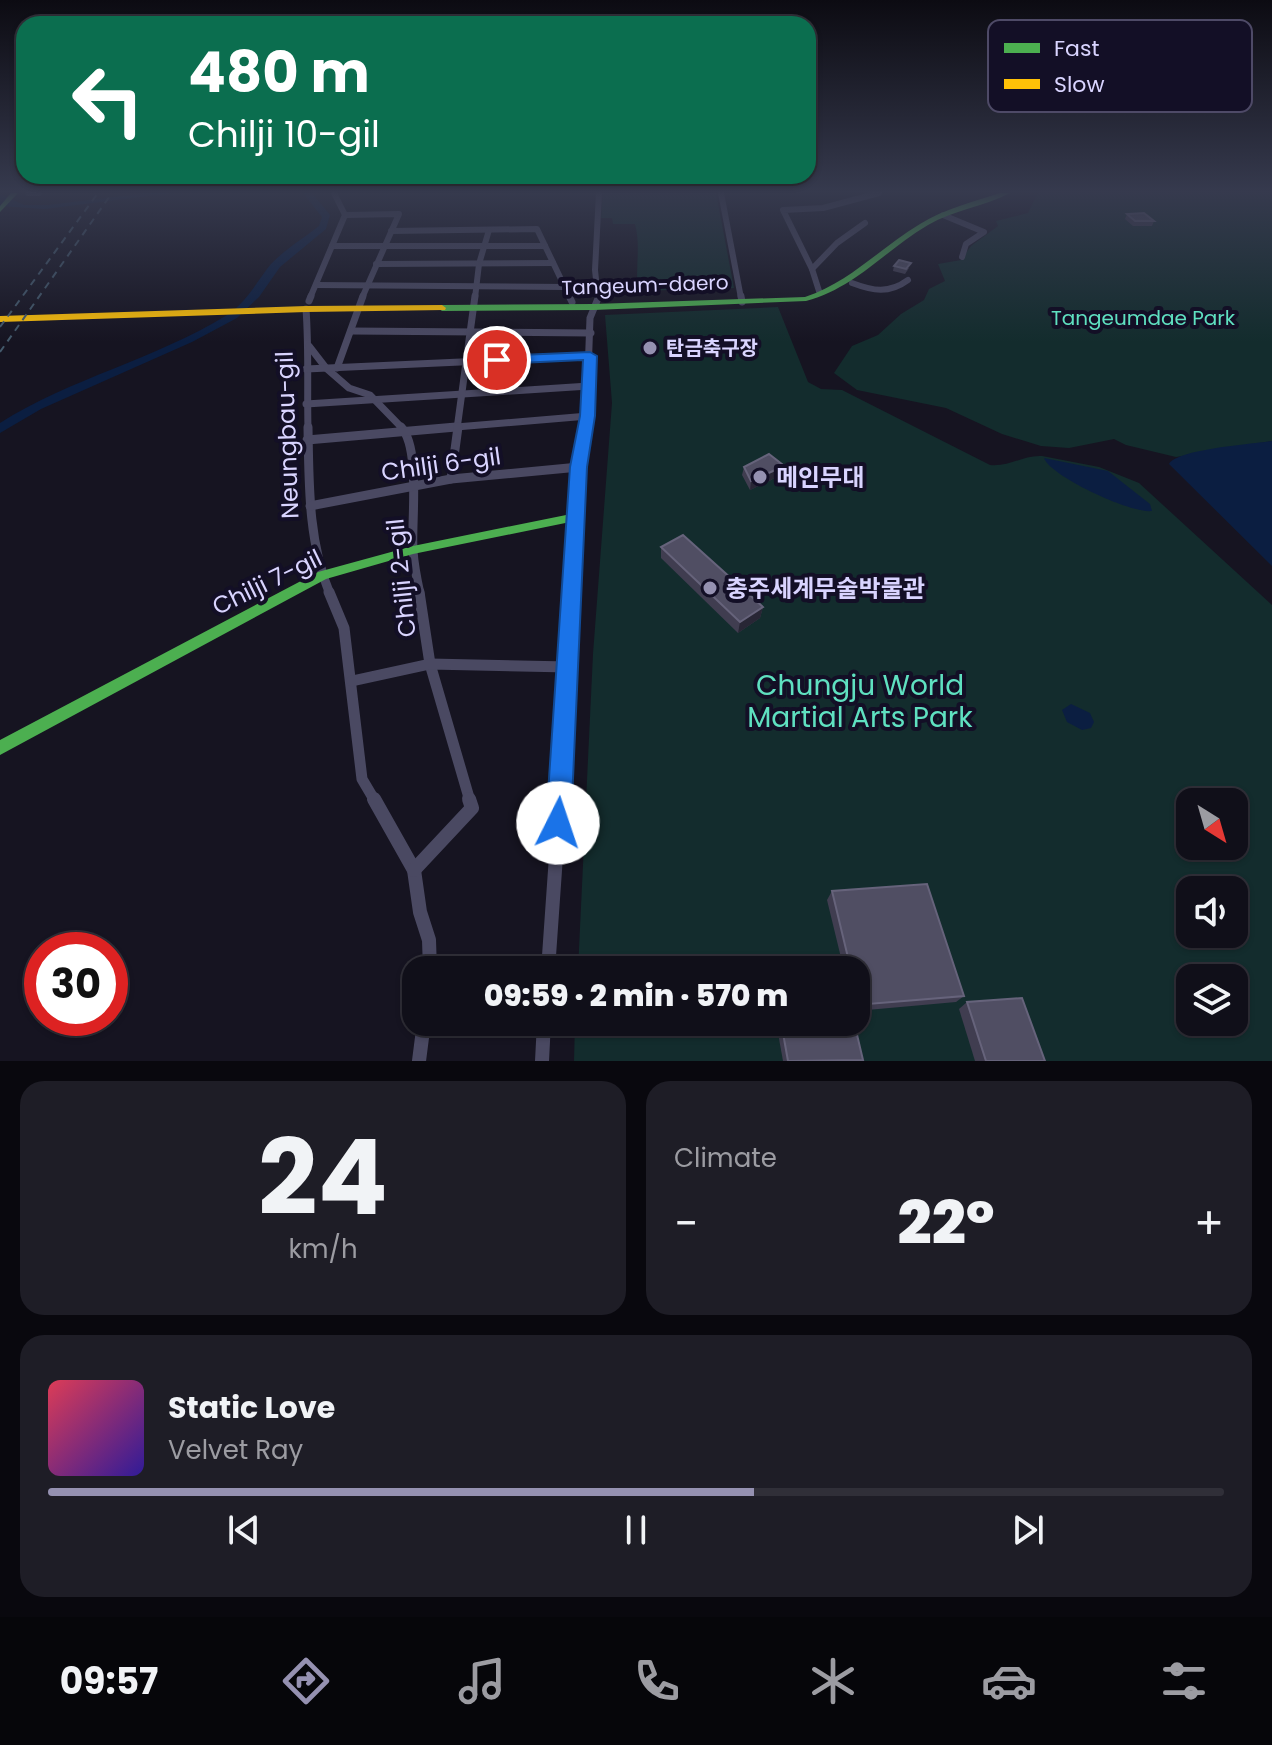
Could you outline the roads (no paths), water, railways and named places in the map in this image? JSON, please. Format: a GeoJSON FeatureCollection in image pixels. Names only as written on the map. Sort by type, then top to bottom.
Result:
{"type":"FeatureCollection","features":[{"type":"Feature","properties":{"kind":"main road","name":"Tangeum-daero"},"geometry":{"type":"LineString","coordinates":[[742,299],[819,291],[848,277],[891,243]]}},
{"type":"Feature","properties":{"kind":"main road","name":"Tangeum-daero"},"geometry":{"type":"LineString","coordinates":[[0,316],[307,305],[595,305],[815,297],[852,283],[900,243]]}},
{"type":"Feature","properties":{"kind":"main road","name":"Tangeum-daero"},"geometry":{"type":"LineString","coordinates":[[473,305],[572,302],[595,305]]}},
{"type":"Feature","properties":{"kind":"main road","name":"Chilji 7-gil"},"geometry":{"type":"LineString","coordinates":[[0,748],[322,575],[413,550],[576,517]]}},
{"type":"Feature","properties":{"kind":"street"},"geometry":{"type":"LineString","coordinates":[[307,305],[333,243]]}},
{"type":"Feature","properties":{"kind":"street"},"geometry":{"type":"LineString","coordinates":[[332,368],[352,331],[385,243]]}},
{"type":"Feature","properties":{"kind":"street"},"geometry":{"type":"LineString","coordinates":[[451,479],[460,428],[473,305],[485,243]]}},
{"type":"Feature","properties":{"kind":"street"},"geometry":{"type":"LineString","coordinates":[[543,243],[572,302]]}},
{"type":"Feature","properties":{"kind":"street"},"geometry":{"type":"LineString","coordinates":[[549,956],[579,467],[588,416],[590,318],[595,305],[597,243]]}},
{"type":"Feature","properties":{"kind":"street"},"geometry":{"type":"LineString","coordinates":[[731,243],[742,299]]}},
{"type":"Feature","properties":{"kind":"street"},"geometry":{"type":"LineString","coordinates":[[799,243],[819,291]]}},
{"type":"Feature","properties":{"kind":"street"},"geometry":{"type":"LineString","coordinates":[[812,269],[838,243]]}},
{"type":"Feature","properties":{"kind":"street"},"geometry":{"type":"LineString","coordinates":[[962,257],[968,243]]}},
{"type":"Feature","properties":{"kind":"street"},"geometry":{"type":"LineString","coordinates":[[332,246],[545,246]]}},
{"type":"Feature","properties":{"kind":"street"},"geometry":{"type":"LineString","coordinates":[[376,264],[553,263]]}},
{"type":"Feature","properties":{"kind":"street"},"geometry":{"type":"LineString","coordinates":[[852,283],[878,292],[895,288],[908,280]]}},
{"type":"Feature","properties":{"kind":"street"},"geometry":{"type":"LineString","coordinates":[[316,285],[565,287]]}},
{"type":"Feature","properties":{"kind":"street","name":"Neungbau-gil"},"geometry":{"type":"LineString","coordinates":[[307,305],[309,346],[306,404],[310,506],[322,575],[344,628],[362,779],[414,870],[430,956]]}},
{"type":"Feature","properties":{"kind":"street"},"geometry":{"type":"LineString","coordinates":[[352,331],[591,333]]}},
{"type":"Feature","properties":{"kind":"street"},"geometry":{"type":"LineString","coordinates":[[309,346],[349,388],[373,399],[406,432]]}},
{"type":"Feature","properties":{"kind":"street"},"geometry":{"type":"LineString","coordinates":[[306,369],[590,356]]}},
{"type":"Feature","properties":{"kind":"street"},"geometry":{"type":"LineString","coordinates":[[306,404],[589,386]]}},
{"type":"Feature","properties":{"kind":"street"},"geometry":{"type":"LineString","coordinates":[[307,440],[588,416]]}},
{"type":"Feature","properties":{"kind":"street","name":"Chilji 2-gil"},"geometry":{"type":"LineString","coordinates":[[406,432],[412,460],[413,550],[430,664],[472,808],[414,870]]}},
{"type":"Feature","properties":{"kind":"street","name":"Chilji 6-gil"},"geometry":{"type":"LineString","coordinates":[[310,506],[451,479],[579,467]]}},
{"type":"Feature","properties":{"kind":"street"},"geometry":{"type":"LineString","coordinates":[[352,681],[430,664],[569,667]]}},
{"type":"Feature","properties":{"kind":"street"},"geometry":{"type":"LineString","coordinates":[[419,1061],[422,1036]]}},
{"type":"Feature","properties":{"kind":"street"},"geometry":{"type":"LineString","coordinates":[[542,1061],[543,1036]]}},
{"type":"Feature","properties":{"kind":"water"},"geometry":{"type":"Polygon","coordinates":[[[1272,441],[1272,566],[1169,464],[1186,454],[1272,441]]]}},
{"type":"Feature","properties":{"kind":"water"},"geometry":{"type":"Polygon","coordinates":[[[1044,458],[1108,471],[1150,504],[1152,511],[1127,507],[1092,492],[1060,474],[1044,458]]]}},
{"type":"Feature","properties":{"kind":"water"},"geometry":{"type":"Polygon","coordinates":[[[1071,704],[1090,713],[1094,722],[1091,728],[1082,730],[1067,722],[1062,710],[1071,704]]]}},
{"type":"Feature","properties":{"kind":"waterway"},"geometry":{"type":"LineString","coordinates":[[0,429],[36,406],[233,316],[255,295],[276,265],[304,243]]}},
{"type":"Feature","properties":{"kind":"railway"},"geometry":{"type":"LineString","coordinates":[[0,327],[62,243]]}},
{"type":"Feature","properties":{"kind":"railway"},"geometry":{"type":"LineString","coordinates":[[0,352],[77,243]]}},
{"type":"Feature","properties":{"kind":"place","name":"탄금축구장"},"geometry":{"type":"Point","coordinates":[650,348]}},
{"type":"Feature","properties":{"kind":"place","name":"메인무대"},"geometry":{"type":"Point","coordinates":[760,477]}},
{"type":"Feature","properties":{"kind":"place","name":"충주세계무술박물관"},"geometry":{"type":"Point","coordinates":[710,588]}},
{"type":"Feature","properties":{"kind":"park label","name":"Tangeumdae Park"},"geometry":{"type":"Point","coordinates":[1143,318]}},
{"type":"Feature","properties":{"kind":"park label","name":"Chungju World Martial Arts Park"},"geometry":{"type":"Point","coordinates":[860,701]}}]}
